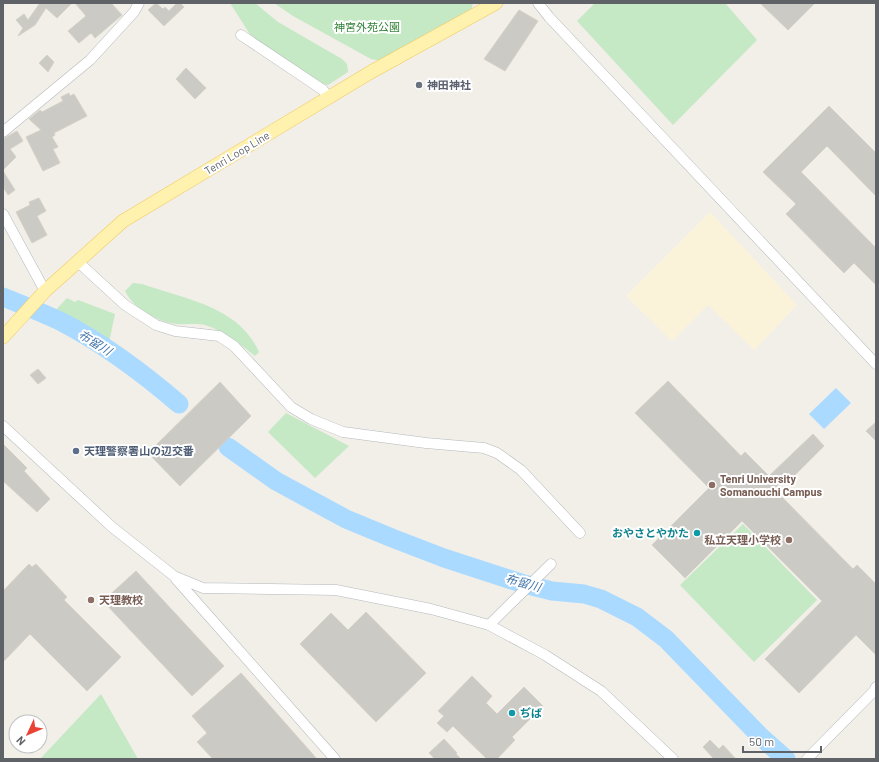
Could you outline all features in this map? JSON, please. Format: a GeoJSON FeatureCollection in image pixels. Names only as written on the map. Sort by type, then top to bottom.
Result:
{"type":"FeatureCollection","features":[{"type":"Feature","properties":{"kind":"main road","name":"Tenri Loop Line"},"geometry":{"type":"LineString","coordinates":[[3,337],[41,296],[77,261],[123,221],[371,72],[496,3]]}},
{"type":"Feature","properties":{"kind":"street"},"geometry":{"type":"LineString","coordinates":[[3,132],[90,60],[134,12],[139,3]]}},
{"type":"Feature","properties":{"kind":"street"},"geometry":{"type":"LineString","coordinates":[[538,3],[587,58],[876,364]]}},
{"type":"Feature","properties":{"kind":"street"},"geometry":{"type":"LineString","coordinates":[[241,35],[323,90],[329,98]]}},
{"type":"Feature","properties":{"kind":"street"},"geometry":{"type":"LineString","coordinates":[[3,214],[41,296]]}},
{"type":"Feature","properties":{"kind":"street"},"geometry":{"type":"LineString","coordinates":[[77,261],[126,305],[156,325],[174,331],[220,336],[234,346],[291,407],[311,419],[343,432],[426,443],[484,448],[497,453],[521,470],[580,533]]}},
{"type":"Feature","properties":{"kind":"street"},"geometry":{"type":"LineString","coordinates":[[3,426],[112,527],[174,576],[335,759]]}},
{"type":"Feature","properties":{"kind":"street"},"geometry":{"type":"LineString","coordinates":[[490,625],[551,564]]}},
{"type":"Feature","properties":{"kind":"street"},"geometry":{"type":"LineString","coordinates":[[174,576],[203,588],[336,590],[431,609],[490,625],[545,655],[600,691],[673,759]]}},
{"type":"Feature","properties":{"kind":"street"},"geometry":{"type":"LineString","coordinates":[[808,758],[875,689]]}},
{"type":"Feature","properties":{"kind":"green space"},"geometry":{"type":"Polygon","coordinates":[[[230,3],[255,3],[278,22],[342,59],[347,64],[348,72],[328,85],[323,84],[251,36],[230,3]]]}},
{"type":"Feature","properties":{"kind":"green space","name":"神宮外苑公園"},"geometry":{"type":"Polygon","coordinates":[[[274,3],[473,3],[471,11],[381,61],[371,59],[293,16],[274,3]]]}},
{"type":"Feature","properties":{"kind":"green space"},"geometry":{"type":"Polygon","coordinates":[[[595,3],[725,3],[757,40],[673,125],[577,21],[595,3]]]}},
{"type":"Feature","properties":{"kind":"green space"},"geometry":{"type":"Polygon","coordinates":[[[133,283],[142,284],[192,300],[209,306],[224,314],[238,324],[250,336],[259,352],[255,356],[238,343],[211,327],[199,324],[169,323],[147,314],[129,298],[125,291],[133,283]]]}},
{"type":"Feature","properties":{"kind":"green space"},"geometry":{"type":"Polygon","coordinates":[[[67,298],[75,302],[78,300],[115,314],[108,347],[52,314],[67,298]]]}},
{"type":"Feature","properties":{"kind":"green space"},"geometry":{"type":"Polygon","coordinates":[[[286,413],[349,446],[315,478],[268,432],[286,413]]]}},
{"type":"Feature","properties":{"kind":"green space"},"geometry":{"type":"Polygon","coordinates":[[[743,524],[817,600],[754,662],[680,585],[743,524]]]}},
{"type":"Feature","properties":{"kind":"green space"},"geometry":{"type":"Polygon","coordinates":[[[101,694],[138,759],[40,759],[45,754],[48,754],[48,750],[101,694]]]}},
{"type":"Feature","properties":{"kind":"sand"},"geometry":{"type":"Polygon","coordinates":[[[710,212],[797,305],[754,350],[708,305],[672,341],[626,296],[710,212]]]}},
{"type":"Feature","properties":{"kind":"water"},"geometry":{"type":"Polygon","coordinates":[[[836,388],[851,403],[824,429],[809,414],[836,388]]]}},
{"type":"Feature","properties":{"kind":"building"},"geometry":{"type":"Polygon","coordinates":[[[40,3],[72,3],[57,18],[46,8],[35,25],[18,36],[23,28],[16,20],[24,14],[28,20],[40,3]]]}},
{"type":"Feature","properties":{"kind":"building"},"geometry":{"type":"Polygon","coordinates":[[[75,3],[111,3],[122,15],[95,38],[91,33],[79,43],[68,31],[86,16],[75,3]]]}},
{"type":"Feature","properties":{"kind":"building"},"geometry":{"type":"Polygon","coordinates":[[[156,3],[163,9],[165,7],[169,11],[177,3],[180,3],[184,7],[164,26],[148,10],[156,3]]]}},
{"type":"Feature","properties":{"kind":"building"},"geometry":{"type":"Polygon","coordinates":[[[760,3],[815,3],[788,30],[760,3]]]}},
{"type":"Feature","properties":{"kind":"building"},"geometry":{"type":"Polygon","coordinates":[[[519,10],[538,21],[505,71],[484,59],[519,10]]]}},
{"type":"Feature","properties":{"kind":"building"},"geometry":{"type":"Polygon","coordinates":[[[47,55],[54,62],[48,72],[39,63],[47,55]]]}},
{"type":"Feature","properties":{"kind":"building"},"geometry":{"type":"Polygon","coordinates":[[[186,68],[206,88],[195,99],[176,79],[186,68]]]}},
{"type":"Feature","properties":{"kind":"building"},"geometry":{"type":"Polygon","coordinates":[[[69,93],[70,96],[74,94],[87,116],[54,133],[55,135],[52,137],[58,147],[53,149],[60,163],[43,171],[26,137],[41,130],[29,119],[40,110],[42,112],[63,101],[61,97],[69,93]]]}},
{"type":"Feature","properties":{"kind":"building"},"geometry":{"type":"Polygon","coordinates":[[[829,106],[876,153],[876,196],[827,146],[801,172],[876,248],[876,285],[854,263],[844,273],[786,214],[796,204],[763,172],[829,106]]]}},
{"type":"Feature","properties":{"kind":"building"},"geometry":{"type":"Polygon","coordinates":[[[17,131],[23,141],[10,149],[16,157],[3,170],[3,139],[17,131]]]}},
{"type":"Feature","properties":{"kind":"building"},"geometry":{"type":"Polygon","coordinates":[[[3,171],[15,190],[8,195],[3,187],[3,171]]]}},
{"type":"Feature","properties":{"kind":"building"},"geometry":{"type":"Polygon","coordinates":[[[39,198],[46,211],[37,216],[47,235],[32,243],[16,212],[30,205],[29,202],[39,198]]]}},
{"type":"Feature","properties":{"kind":"building"},"geometry":{"type":"Polygon","coordinates":[[[38,369],[46,378],[38,384],[30,375],[38,369]]]}},
{"type":"Feature","properties":{"kind":"building","name":"おやさとやかた"},"geometry":{"type":"Polygon","coordinates":[[[668,381],[741,456],[745,452],[769,476],[813,434],[824,446],[789,481],[786,477],[774,489],[853,569],[857,565],[876,584],[876,655],[856,635],[799,693],[765,659],[822,601],[742,521],[685,578],[652,545],[709,488],[635,413],[668,381]]]}},
{"type":"Feature","properties":{"kind":"building"},"geometry":{"type":"Polygon","coordinates":[[[220,382],[251,416],[180,486],[148,453],[220,382]]]}},
{"type":"Feature","properties":{"kind":"building"},"geometry":{"type":"Polygon","coordinates":[[[876,422],[876,441],[866,431],[876,422]]]}},
{"type":"Feature","properties":{"kind":"building"},"geometry":{"type":"Polygon","coordinates":[[[3,444],[27,468],[24,471],[50,499],[37,512],[3,481],[3,444]]]}},
{"type":"Feature","properties":{"kind":"building"},"geometry":{"type":"Polygon","coordinates":[[[29,564],[32,567],[36,564],[67,597],[64,600],[121,657],[87,691],[30,634],[3,662],[3,591],[29,564]]]}},
{"type":"Feature","properties":{"kind":"building"},"geometry":{"type":"Polygon","coordinates":[[[136,571],[224,666],[192,696],[103,601],[136,571]]]}},
{"type":"Feature","properties":{"kind":"building"},"geometry":{"type":"Polygon","coordinates":[[[366,612],[426,673],[376,722],[300,644],[331,613],[348,630],[366,612]]]}},
{"type":"Feature","properties":{"kind":"building"},"geometry":{"type":"Polygon","coordinates":[[[241,673],[317,759],[213,759],[197,742],[207,733],[192,716],[241,673]]]}},
{"type":"Feature","properties":{"kind":"building"},"geometry":{"type":"Polygon","coordinates":[[[472,676],[492,696],[486,703],[497,714],[524,687],[543,706],[512,737],[515,740],[497,759],[487,759],[453,726],[447,732],[437,723],[444,716],[438,711],[472,676]]]}},
{"type":"Feature","properties":{"kind":"building"},"geometry":{"type":"Polygon","coordinates":[[[444,739],[461,759],[435,759],[429,753],[444,739]]]}},
{"type":"Feature","properties":{"kind":"building"},"geometry":{"type":"Polygon","coordinates":[[[710,740],[719,749],[723,745],[736,759],[714,759],[703,747],[710,740]]]}},
{"type":"Feature","properties":{"kind":"waterway","name":"布留川"},"geometry":{"type":"LineString","coordinates":[[3,297],[62,322],[108,349],[179,404]]}},
{"type":"Feature","properties":{"kind":"waterway","name":"布留川"},"geometry":{"type":"LineString","coordinates":[[228,447],[276,481],[346,519],[444,558],[524,584],[552,591],[584,594],[601,599],[637,617],[666,639],[760,736],[786,759]]}},
{"type":"Feature","properties":{"kind":"place","name":"神田神社"},"geometry":{"type":"Point","coordinates":[419,85]}},
{"type":"Feature","properties":{"kind":"place","name":"天理警察署山の辺交番"},"geometry":{"type":"Point","coordinates":[76,451]}},
{"type":"Feature","properties":{"kind":"place","name":"Tenri University Somanouchi Campus"},"geometry":{"type":"Point","coordinates":[712,485]}},
{"type":"Feature","properties":{"kind":"place","name":"おやさとやかた"},"geometry":{"type":"Point","coordinates":[697,533]}},
{"type":"Feature","properties":{"kind":"place","name":"私立天理小学校"},"geometry":{"type":"Point","coordinates":[789,540]}},
{"type":"Feature","properties":{"kind":"place","name":"天理教校"},"geometry":{"type":"Point","coordinates":[91,600]}},
{"type":"Feature","properties":{"kind":"place","name":"ぢば"},"geometry":{"type":"Point","coordinates":[512,713]}}]}
